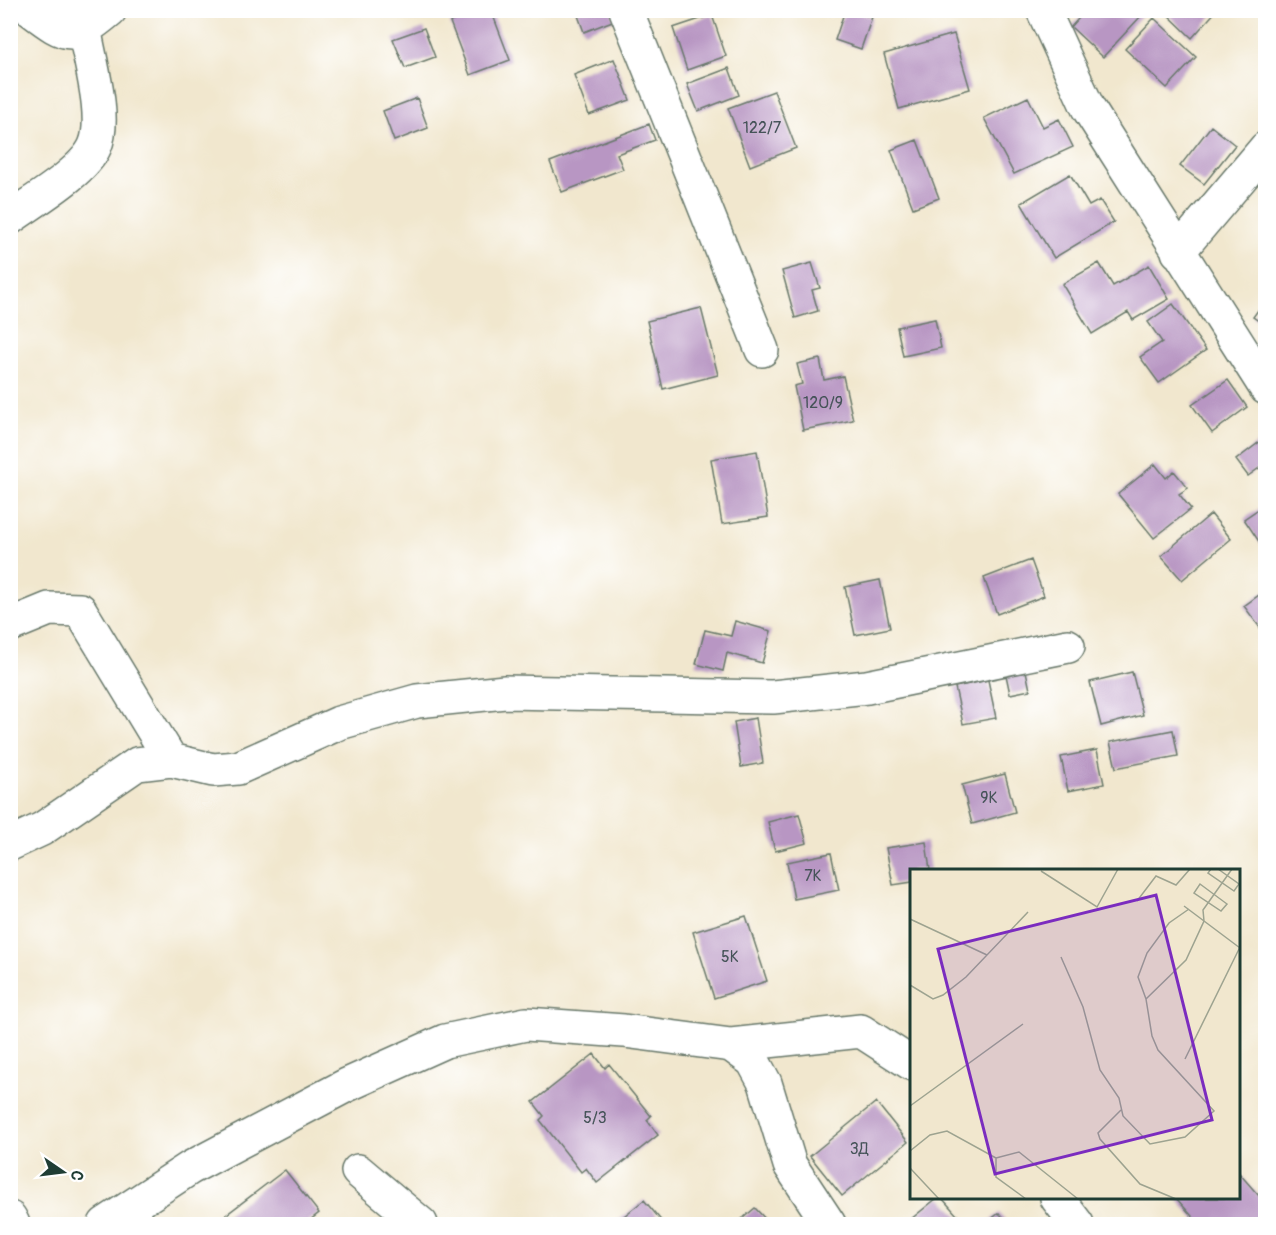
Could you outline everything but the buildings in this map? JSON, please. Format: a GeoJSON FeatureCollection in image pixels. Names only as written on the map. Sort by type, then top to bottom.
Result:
{"type":"FeatureCollection","features":[{"type":"Feature","properties":{"kind":"street"},"geometry":{"type":"LineString","coordinates":[[31,10],[48,23],[68,33],[85,32],[110,10]]}},
{"type":"Feature","properties":{"kind":"street"},"geometry":{"type":"LineString","coordinates":[[626,10],[762,350]]}},
{"type":"Feature","properties":{"kind":"street"},"geometry":{"type":"LineString","coordinates":[[1043,10],[1088,108],[1266,388]]}},
{"type":"Feature","properties":{"kind":"street"},"geometry":{"type":"LineString","coordinates":[[10,218],[84,162],[95,146],[100,121],[85,32]]}},
{"type":"Feature","properties":{"kind":"street"},"geometry":{"type":"LineString","coordinates":[[1178,252],[1266,148]]}},
{"type":"Feature","properties":{"kind":"street"},"geometry":{"type":"LineString","coordinates":[[10,625],[49,609],[80,610],[171,759]]}},
{"type":"Feature","properties":{"kind":"street"},"geometry":{"type":"LineString","coordinates":[[10,844],[42,829],[137,764],[171,759],[213,770],[238,768],[339,723],[417,701],[505,692],[773,697],[867,687],[1068,646]]}},
{"type":"Feature","properties":{"kind":"street"},"geometry":{"type":"LineString","coordinates":[[105,1224],[190,1168],[347,1085],[445,1041],[526,1024],[624,1031],[731,1045],[861,1032],[910,1063]]}},
{"type":"Feature","properties":{"kind":"street"},"geometry":{"type":"LineString","coordinates":[[731,1045],[753,1061],[765,1083],[790,1165],[829,1224]]}},
{"type":"Feature","properties":{"kind":"street"},"geometry":{"type":"LineString","coordinates":[[358,1171],[421,1224]]}},
{"type":"Feature","properties":{"kind":"street"},"geometry":{"type":"LineString","coordinates":[[1058,1199],[1077,1224]]}},
{"type":"Feature","properties":{"kind":"street"},"geometry":{"type":"LineString","coordinates":[[10,1218],[13,1224]]}}]}
